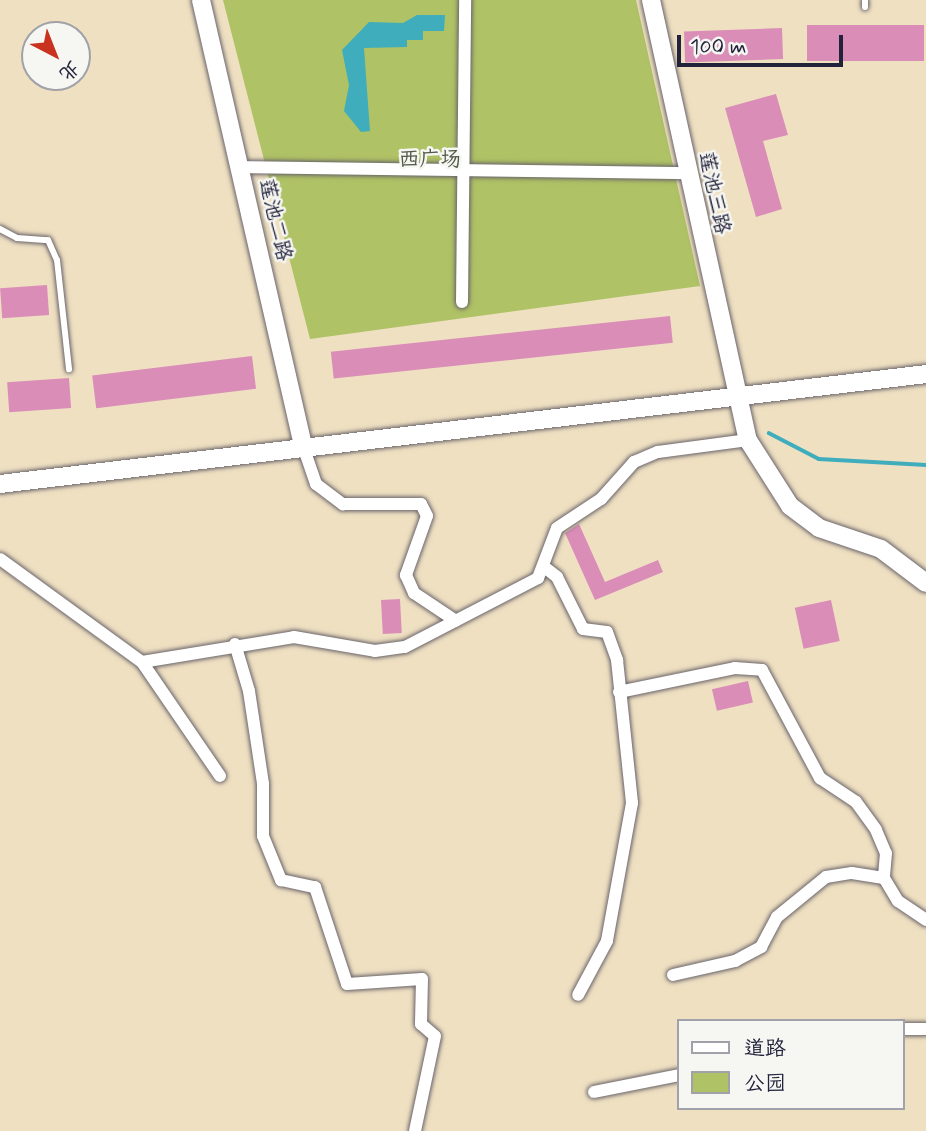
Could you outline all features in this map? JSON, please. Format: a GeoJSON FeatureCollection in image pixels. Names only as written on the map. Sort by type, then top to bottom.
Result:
{"type":"FeatureCollection","features":[{"type":"Feature","properties":{"kind":"street","name":"莲池二路"},"geometry":{"type":"LineString","coordinates":[[201,0],[304,449]]}},
{"type":"Feature","properties":{"kind":"street"},"geometry":{"type":"LineString","coordinates":[[462,302],[465,0]]}},
{"type":"Feature","properties":{"kind":"street","name":"莲池三路"},"geometry":{"type":"LineString","coordinates":[[651,0],[733,395],[748,440],[790,506],[819,528],[881,549],[926,583]]}},
{"type":"Feature","properties":{"kind":"street"},"geometry":{"type":"LineString","coordinates":[[240,167],[687,173]]}},
{"type":"Feature","properties":{"kind":"street"},"geometry":{"type":"LineString","coordinates":[[0,484],[926,374]]}},
{"type":"Feature","properties":{"kind":"street"},"geometry":{"type":"LineString","coordinates":[[142,662],[235,644],[294,637],[375,651],[405,647],[538,578],[557,527],[600,499],[634,462],[659,452],[748,440]]}},
{"type":"Feature","properties":{"kind":"street"},"geometry":{"type":"LineString","coordinates":[[304,449],[316,484],[343,504],[421,504],[427,516],[406,575],[414,593],[456,621]]}},
{"type":"Feature","properties":{"kind":"street"},"geometry":{"type":"LineString","coordinates":[[0,559],[142,662],[220,776]]}},
{"type":"Feature","properties":{"kind":"street"},"geometry":{"type":"LineString","coordinates":[[543,566],[557,577],[583,629],[607,632],[620,692],[632,831],[607,941],[578,995]]}},
{"type":"Feature","properties":{"kind":"street"},"geometry":{"type":"LineString","coordinates":[[235,644],[259,758],[263,836],[281,880],[315,887],[347,984],[422,979],[421,1024],[435,1036],[415,1131]]}},
{"type":"Feature","properties":{"kind":"street"},"geometry":{"type":"LineString","coordinates":[[620,692],[735,668],[762,670],[820,778],[856,802],[876,830],[886,853],[884,878],[898,901],[926,920]]}},
{"type":"Feature","properties":{"kind":"street"},"geometry":{"type":"LineString","coordinates":[[673,975],[735,961],[761,947],[777,917],[826,877],[852,873],[884,878]]}},
{"type":"Feature","properties":{"kind":"street"},"geometry":{"type":"LineString","coordinates":[[905,1029],[926,1029]]}},
{"type":"Feature","properties":{"kind":"street"},"geometry":{"type":"LineString","coordinates":[[594,1093],[678,1075]]}},
{"type":"Feature","properties":{"kind":"lane"},"geometry":{"type":"LineString","coordinates":[[0,229],[17,239],[48,240],[58,260],[69,369]]}},
{"type":"Feature","properties":{"kind":"green space","name":"西广场"},"geometry":{"type":"Polygon","coordinates":[[[223,0],[636,0],[700,286],[310,339],[223,0]]]}},
{"type":"Feature","properties":{"kind":"water"},"geometry":{"type":"Polygon","coordinates":[[[417,15],[445,15],[444,31],[423,31],[423,40],[407,40],[407,47],[364,48],[370,131],[361,132],[344,111],[349,85],[342,50],[369,22],[403,23],[417,15]]]}},
{"type":"Feature","properties":{"kind":"building"},"geometry":{"type":"Polygon","coordinates":[[[807,25],[924,25],[924,61],[807,61],[807,25]]]}},
{"type":"Feature","properties":{"kind":"building"},"geometry":{"type":"Polygon","coordinates":[[[782,28],[783,59],[685,62],[684,31],[782,28]]]}},
{"type":"Feature","properties":{"kind":"building"},"geometry":{"type":"Polygon","coordinates":[[[776,94],[788,135],[763,141],[782,209],[756,217],[725,108],[776,94]]]}},
{"type":"Feature","properties":{"kind":"building"},"geometry":{"type":"Polygon","coordinates":[[[47,285],[49,315],[2,318],[0,288],[47,285]]]}},
{"type":"Feature","properties":{"kind":"building"},"geometry":{"type":"Polygon","coordinates":[[[670,316],[673,343],[334,378],[331,352],[670,316]]]}},
{"type":"Feature","properties":{"kind":"building"},"geometry":{"type":"Polygon","coordinates":[[[252,356],[256,389],[96,408],[92,376],[252,356]]]}},
{"type":"Feature","properties":{"kind":"building"},"geometry":{"type":"Polygon","coordinates":[[[69,378],[71,408],[9,412],[7,382],[69,378]]]}},
{"type":"Feature","properties":{"kind":"building"},"geometry":{"type":"Polygon","coordinates":[[[579,524],[605,582],[658,560],[663,572],[595,600],[565,533],[579,524]]]}},
{"type":"Feature","properties":{"kind":"building"},"geometry":{"type":"Polygon","coordinates":[[[400,599],[402,633],[383,634],[381,600],[400,599]]]}},
{"type":"Feature","properties":{"kind":"building"},"geometry":{"type":"Polygon","coordinates":[[[831,600],[840,641],[804,649],[795,608],[831,600]]]}},
{"type":"Feature","properties":{"kind":"building"},"geometry":{"type":"Polygon","coordinates":[[[748,681],[753,702],[717,711],[712,689],[748,681]]]}},
{"type":"Feature","properties":{"kind":"waterway"},"geometry":{"type":"LineString","coordinates":[[769,433],[819,459],[926,465]]}}]}
